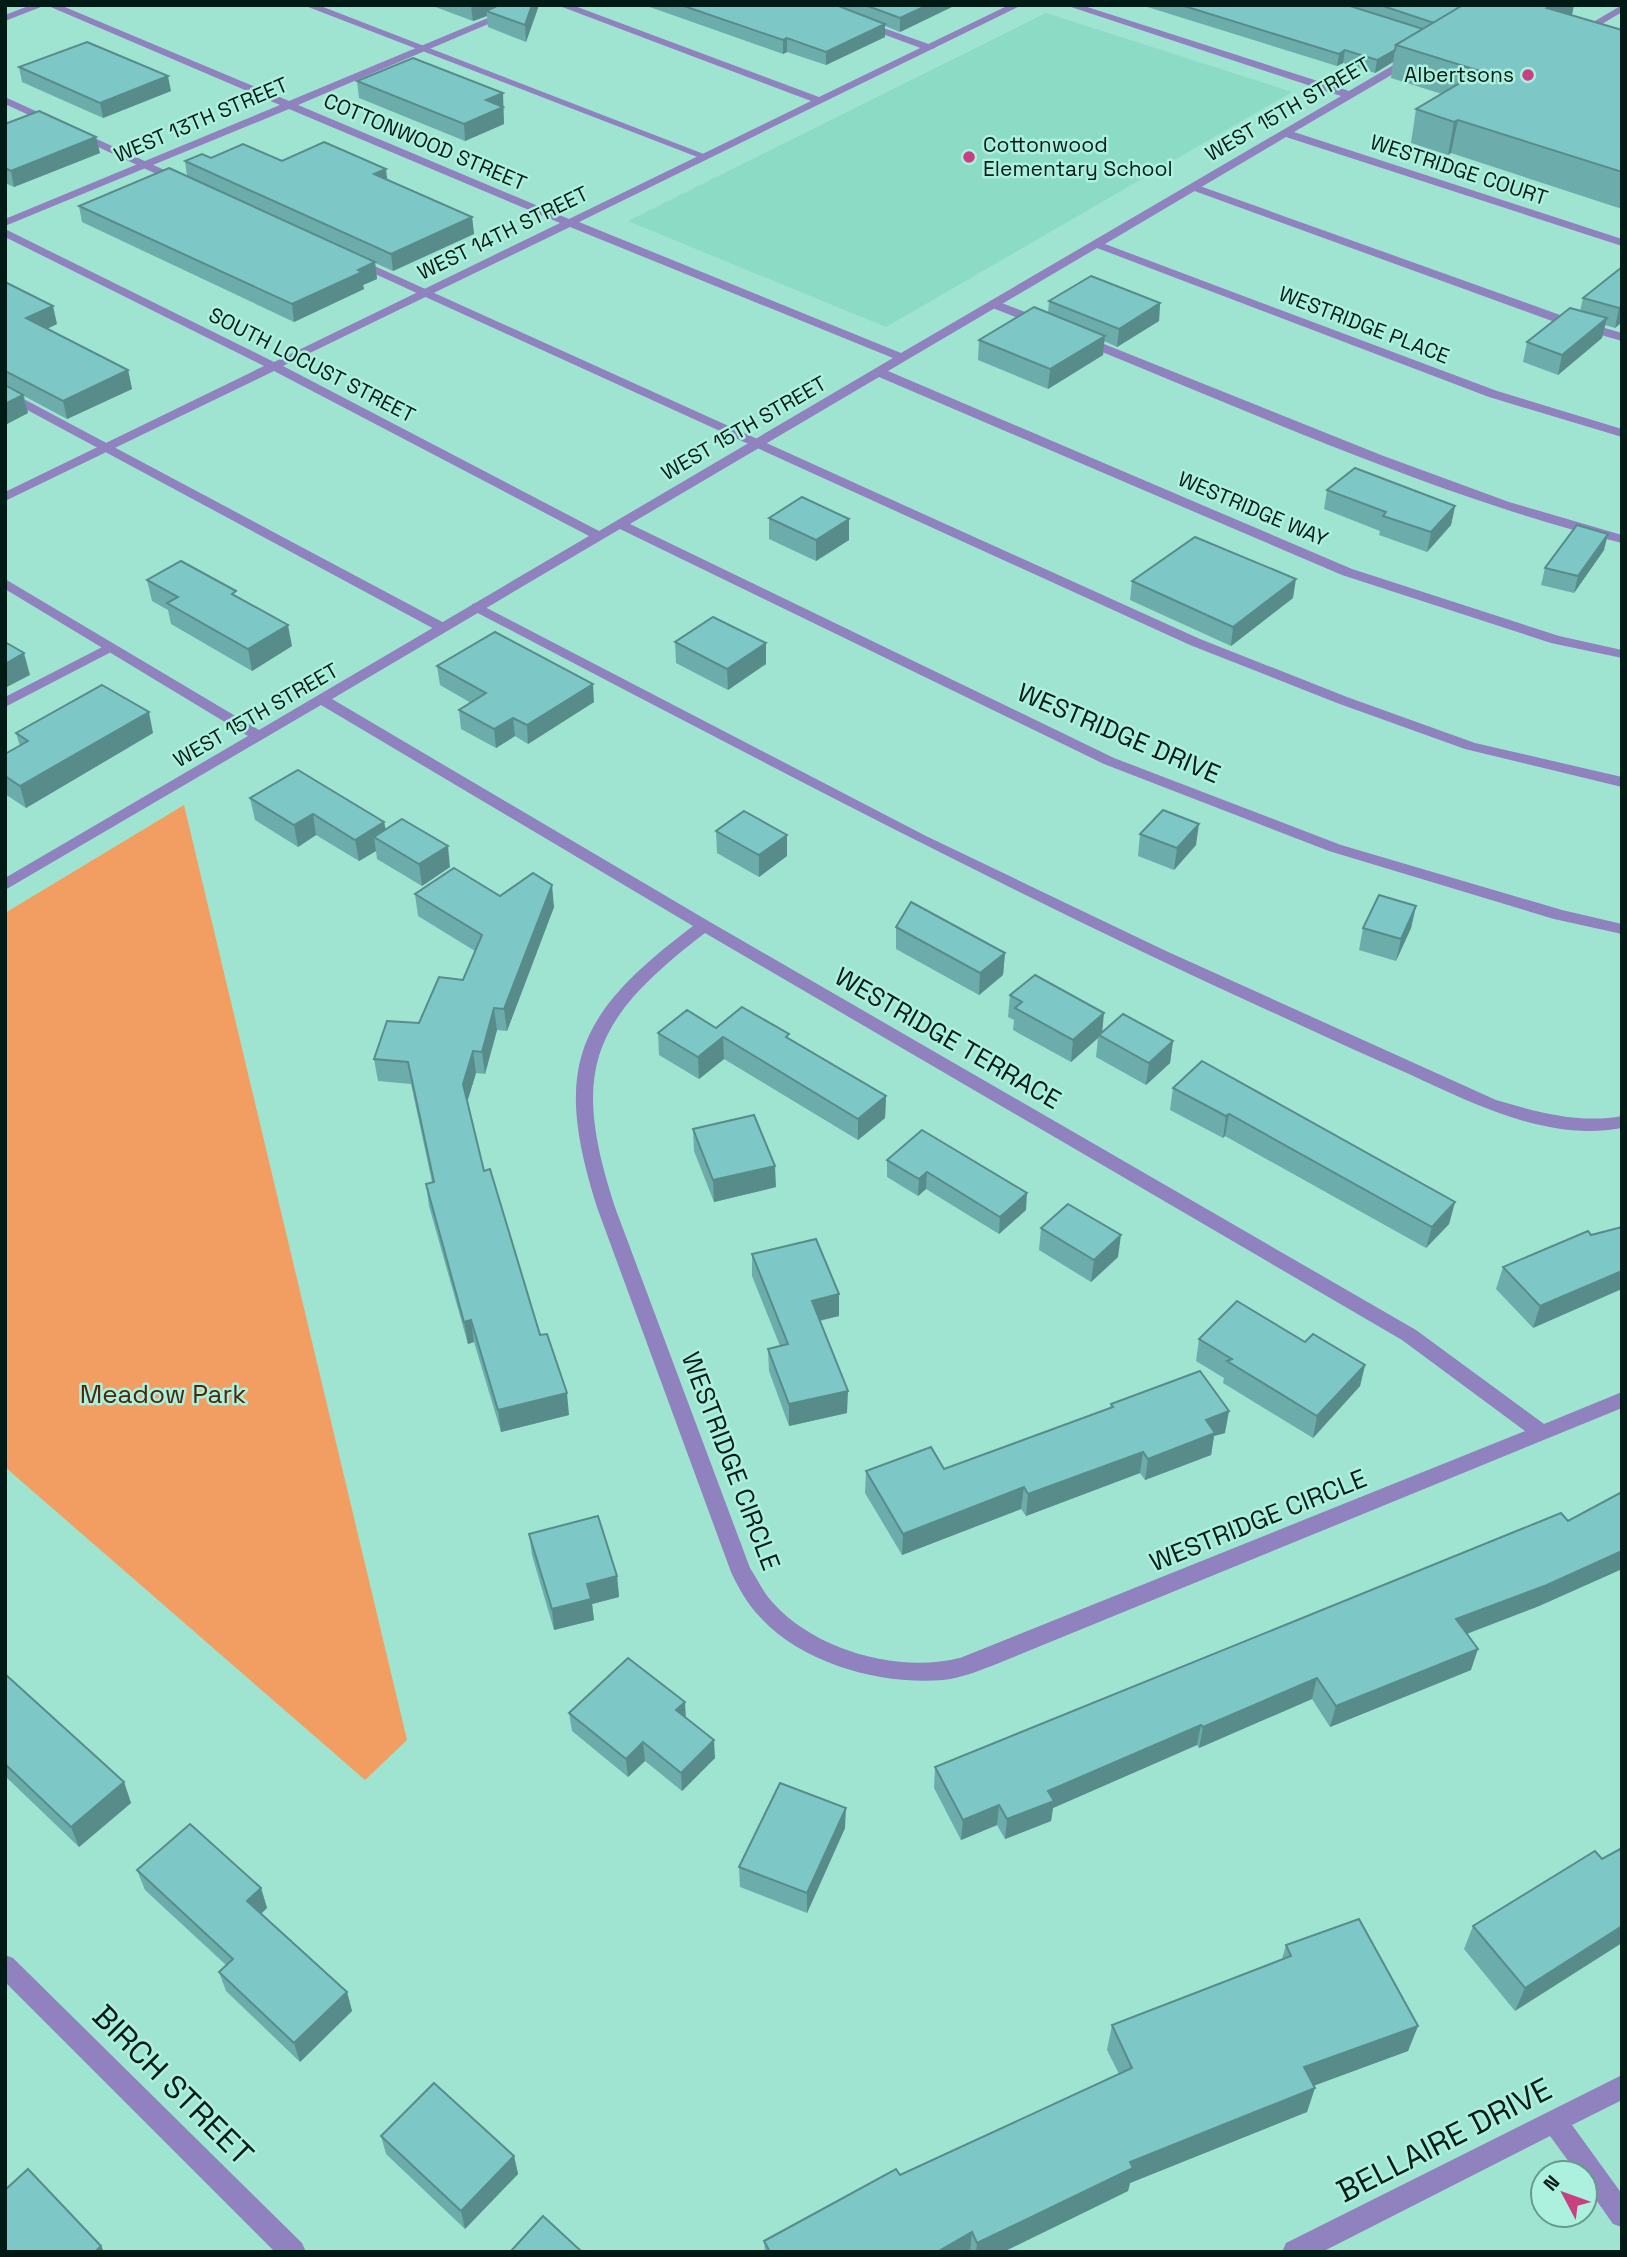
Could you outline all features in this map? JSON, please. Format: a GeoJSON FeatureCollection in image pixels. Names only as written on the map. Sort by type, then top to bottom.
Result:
{"type":"FeatureCollection","features":[{"type":"Feature","properties":{"kind":"street"},"geometry":{"type":"LineString","coordinates":[[5,18],[41,5]]}},
{"type":"Feature","properties":{"kind":"street","name":"COTTONWOOD STREET"},"geometry":{"type":"LineString","coordinates":[[51,5],[569,223],[902,358]]}},
{"type":"Feature","properties":{"kind":"street"},"geometry":{"type":"LineString","coordinates":[[308,5],[704,156]]}},
{"type":"Feature","properties":{"kind":"street","name":"WEST 13TH STREET"},"geometry":{"type":"LineString","coordinates":[[5,223],[528,5]]}},
{"type":"Feature","properties":{"kind":"street"},"geometry":{"type":"LineString","coordinates":[[562,5],[820,101]]}},
{"type":"Feature","properties":{"kind":"street","name":"WEST 14TH STREET"},"geometry":{"type":"LineString","coordinates":[[5,497],[1017,5]]}},
{"type":"Feature","properties":{"kind":"street"},"geometry":{"type":"LineString","coordinates":[[1070,5],[1350,95]]}},
{"type":"Feature","properties":{"kind":"street"},"geometry":{"type":"LineString","coordinates":[[1584,43],[1573,37],[1622,8]]}},
{"type":"Feature","properties":{"kind":"street"},"geometry":{"type":"LineString","coordinates":[[851,19],[930,47]]}},
{"type":"Feature","properties":{"kind":"street","name":"WEST 15TH STREET"},"geometry":{"type":"LineString","coordinates":[[5,885],[1430,49]]}},
{"type":"Feature","properties":{"kind":"street"},"geometry":{"type":"LineString","coordinates":[[5,100],[195,188]]}},
{"type":"Feature","properties":{"kind":"street","name":"WESTRIDGE COURT"},"geometry":{"type":"LineString","coordinates":[[1285,133],[1622,243]]}},
{"type":"Feature","properties":{"kind":"street"},"geometry":{"type":"LineString","coordinates":[[1194,187],[1556,318],[1622,337]]}},
{"type":"Feature","properties":{"kind":"street","name":"SOUTH LOCUST STREET"},"geometry":{"type":"LineString","coordinates":[[5,232],[273,366],[599,536]]}},
{"type":"Feature","properties":{"kind":"street","name":"WESTRIDGE PLACE"},"geometry":{"type":"LineString","coordinates":[[1096,244],[1493,394],[1622,433]]}},
{"type":"Feature","properties":{"kind":"street"},"geometry":{"type":"LineString","coordinates":[[348,257],[1195,642],[1329,695],[1470,746],[1622,782]]}},
{"type":"Feature","properties":{"kind":"street"},"geometry":{"type":"LineString","coordinates":[[994,304],[1427,477],[1504,505],[1622,539]]}},
{"type":"Feature","properties":{"kind":"street","name":"WESTRIDGE WAY"},"geometry":{"type":"LineString","coordinates":[[879,372],[1347,572],[1556,640],[1622,654]]}},
{"type":"Feature","properties":{"kind":"street"},"geometry":{"type":"LineString","coordinates":[[5,393],[104,449],[443,628]]}},
{"type":"Feature","properties":{"kind":"street","name":"WESTRIDGE DRIVE"},"geometry":{"type":"LineString","coordinates":[[620,524],[1109,761],[1335,848],[1560,915],[1622,929]]}},
{"type":"Feature","properties":{"kind":"street"},"geometry":{"type":"LineString","coordinates":[[5,583],[259,736]]}},
{"type":"Feature","properties":{"kind":"street"},"geometry":{"type":"LineString","coordinates":[[477,607],[921,839],[1160,955],[1490,1104],[1548,1121],[1601,1126],[1622,1122]]}},
{"type":"Feature","properties":{"kind":"street"},"geometry":{"type":"LineString","coordinates":[[5,703],[110,647]]}},
{"type":"Feature","properties":{"kind":"street","name":"WESTRIDGE TERRACE"},"geometry":{"type":"LineString","coordinates":[[321,699],[704,926],[1409,1335],[1541,1432]]}},
{"type":"Feature","properties":{"kind":"street","name":"WESTRIDGE CIRCLE"},"geometry":{"type":"LineString","coordinates":[[704,926],[658,961],[630,988],[605,1021],[591,1051],[586,1071],[584,1116],[591,1152],[611,1221],[741,1572],[768,1611],[801,1638],[837,1655],[883,1668],[943,1671],[992,1657],[1622,1400]]}},
{"type":"Feature","properties":{"kind":"street","name":"BIRCH STREET"},"geometry":{"type":"LineString","coordinates":[[5,1966],[293,2252]]}},
{"type":"Feature","properties":{"kind":"street","name":"BELLAIRE DRIVE"},"geometry":{"type":"LineString","coordinates":[[1295,2252],[1622,2087]]}},
{"type":"Feature","properties":{"kind":"street"},"geometry":{"type":"LineString","coordinates":[[1555,2122],[1622,2215]]}},
{"type":"Feature","properties":{"kind":"shaded area","name":"Cottonwood Elementary School"},"geometry":{"type":"Polygon","coordinates":[[[1046,13],[1292,92],[886,327],[628,221],[1046,13]]]}},
{"type":"Feature","properties":{"kind":"green space","name":"Meadow Park"},"geometry":{"type":"Polygon","coordinates":[[[184,805],[407,1740],[365,1780],[5,1467],[5,913],[184,805]]]}},
{"type":"Feature","properties":{"kind":"building"},"geometry":{"type":"Polygon","coordinates":[[[499,5],[532,5],[525,25],[486,11],[499,5]]]}},
{"type":"Feature","properties":{"kind":"building"},"geometry":{"type":"Polygon","coordinates":[[[681,5],[836,5],[885,24],[826,52],[681,5]]]}},
{"type":"Feature","properties":{"kind":"building"},"geometry":{"type":"Polygon","coordinates":[[[865,5],[928,5],[900,18],[865,5]]]}},
{"type":"Feature","properties":{"kind":"building"},"geometry":{"type":"Polygon","coordinates":[[[1181,5],[1347,5],[1423,29],[1377,60],[1345,50],[1339,54],[1181,5]]]}},
{"type":"Feature","properties":{"kind":"building"},"geometry":{"type":"Polygon","coordinates":[[[1380,5],[1463,5],[1434,23],[1380,5]]]}},
{"type":"Feature","properties":{"kind":"building"},"geometry":{"type":"Polygon","coordinates":[[[1463,5],[1553,5],[1547,8],[1622,30],[1622,172],[1416,109],[1480,71],[1396,45],[1463,5]]]}},
{"type":"Feature","properties":{"kind":"building"},"geometry":{"type":"Polygon","coordinates":[[[87,42],[168,76],[100,103],[19,67],[87,42]]]}},
{"type":"Feature","properties":{"kind":"building"},"geometry":{"type":"Polygon","coordinates":[[[413,58],[503,93],[486,100],[503,107],[464,124],[357,81],[413,58]]]}},
{"type":"Feature","properties":{"kind":"building"},"geometry":{"type":"Polygon","coordinates":[[[39,111],[96,137],[11,171],[5,168],[5,124],[39,111]]]}},
{"type":"Feature","properties":{"kind":"building"},"geometry":{"type":"Polygon","coordinates":[[[324,142],[386,169],[374,174],[472,217],[391,254],[185,161],[202,154],[211,158],[243,144],[282,161],[324,142]]]}},
{"type":"Feature","properties":{"kind":"building"},"geometry":{"type":"Polygon","coordinates":[[[169,168],[375,262],[358,270],[362,272],[292,304],[79,206],[169,168]]]}},
{"type":"Feature","properties":{"kind":"building"},"geometry":{"type":"Polygon","coordinates":[[[1622,267],[1622,306],[1619,308],[1583,298],[1622,267]]]}},
{"type":"Feature","properties":{"kind":"building"},"geometry":{"type":"Polygon","coordinates":[[[1091,276],[1160,303],[1119,329],[1049,301],[1091,276]]]}},
{"type":"Feature","properties":{"kind":"building"},"geometry":{"type":"Polygon","coordinates":[[[5,282],[53,306],[26,318],[128,370],[63,401],[5,371],[5,282]]]}},
{"type":"Feature","properties":{"kind":"building"},"geometry":{"type":"Polygon","coordinates":[[[1034,307],[1105,336],[1050,369],[979,340],[1034,307]]]}},
{"type":"Feature","properties":{"kind":"building"},"geometry":{"type":"Polygon","coordinates":[[[1570,308],[1607,318],[1562,355],[1527,342],[1570,308]]]}},
{"type":"Feature","properties":{"kind":"building"},"geometry":{"type":"Polygon","coordinates":[[[5,385],[23,395],[5,404],[5,385]]]}},
{"type":"Feature","properties":{"kind":"building"},"geometry":{"type":"Polygon","coordinates":[[[1355,468],[1455,506],[1431,532],[1383,516],[1386,512],[1327,490],[1355,468]]]}},
{"type":"Feature","properties":{"kind":"building"},"geometry":{"type":"Polygon","coordinates":[[[802,497],[849,519],[816,540],[769,518],[802,497]]]}},
{"type":"Feature","properties":{"kind":"building"},"geometry":{"type":"Polygon","coordinates":[[[1577,525],[1608,534],[1578,576],[1545,568],[1577,525]]]}},
{"type":"Feature","properties":{"kind":"building"},"geometry":{"type":"Polygon","coordinates":[[[1195,537],[1296,579],[1233,627],[1132,581],[1195,537]]]}},
{"type":"Feature","properties":{"kind":"building"},"geometry":{"type":"Polygon","coordinates":[[[181,561],[236,591],[232,594],[288,625],[248,649],[167,603],[178,597],[147,580],[181,561]]]}},
{"type":"Feature","properties":{"kind":"building"},"geometry":{"type":"Polygon","coordinates":[[[713,617],[766,643],[727,669],[675,642],[713,617]]]}},
{"type":"Feature","properties":{"kind":"building"},"geometry":{"type":"Polygon","coordinates":[[[495,632],[593,684],[527,725],[513,718],[494,729],[459,710],[486,693],[437,666],[495,632]]]}},
{"type":"Feature","properties":{"kind":"building"},"geometry":{"type":"Polygon","coordinates":[[[5,642],[24,653],[5,664],[5,642]]]}},
{"type":"Feature","properties":{"kind":"building"},"geometry":{"type":"Polygon","coordinates":[[[102,685],[149,712],[20,786],[5,776],[5,754],[28,741],[16,733],[102,685]]]}},
{"type":"Feature","properties":{"kind":"building"},"geometry":{"type":"Polygon","coordinates":[[[298,770],[384,822],[355,840],[313,814],[294,825],[250,798],[298,770]]]}},
{"type":"Feature","properties":{"kind":"building"},"geometry":{"type":"Polygon","coordinates":[[[1163,810],[1199,824],[1177,848],[1140,834],[1163,810]]]}},
{"type":"Feature","properties":{"kind":"building"},"geometry":{"type":"Polygon","coordinates":[[[744,811],[787,835],[759,855],[716,831],[744,811]]]}},
{"type":"Feature","properties":{"kind":"building"},"geometry":{"type":"Polygon","coordinates":[[[402,819],[448,846],[419,864],[374,837],[402,819]]]}},
{"type":"Feature","properties":{"kind":"building"},"geometry":{"type":"Polygon","coordinates":[[[454,868],[500,896],[533,873],[552,885],[504,1009],[494,1008],[482,1052],[473,1051],[463,1084],[484,1171],[490,1169],[540,1335],[547,1334],[567,1393],[498,1410],[471,1320],[464,1322],[426,1184],[434,1182],[408,1062],[374,1059],[387,1021],[419,1023],[439,977],[463,980],[482,935],[415,894],[454,868]]]}},
{"type":"Feature","properties":{"kind":"building"},"geometry":{"type":"Polygon","coordinates":[[[1379,895],[1416,906],[1401,939],[1363,928],[1379,895]]]}},
{"type":"Feature","properties":{"kind":"building"},"geometry":{"type":"Polygon","coordinates":[[[911,902],[1005,953],[980,973],[896,927],[911,902]]]}},
{"type":"Feature","properties":{"kind":"building"},"geometry":{"type":"Polygon","coordinates":[[[1035,975],[1104,1013],[1073,1040],[1015,1008],[1022,1002],[1010,995],[1035,975]]]}},
{"type":"Feature","properties":{"kind":"building"},"geometry":{"type":"Polygon","coordinates":[[[742,1007],[789,1034],[786,1037],[886,1096],[858,1119],[723,1037],[698,1057],[658,1033],[687,1010],[716,1028],[742,1007]]]}},
{"type":"Feature","properties":{"kind":"building"},"geometry":{"type":"Polygon","coordinates":[[[1123,1014],[1173,1041],[1149,1063],[1099,1035],[1123,1014]]]}},
{"type":"Feature","properties":{"kind":"building"},"geometry":{"type":"Polygon","coordinates":[[[1202,1061],[1455,1202],[1432,1227],[1229,1114],[1226,1116],[1173,1088],[1202,1061]]]}},
{"type":"Feature","properties":{"kind":"building"},"geometry":{"type":"Polygon","coordinates":[[[754,1115],[775,1166],[713,1180],[693,1129],[754,1115]]]}},
{"type":"Feature","properties":{"kind":"building"},"geometry":{"type":"Polygon","coordinates":[[[922,1130],[1027,1193],[1000,1217],[927,1172],[919,1179],[887,1160],[922,1130]]]}},
{"type":"Feature","properties":{"kind":"building"},"geometry":{"type":"Polygon","coordinates":[[[1068,1204],[1121,1235],[1094,1260],[1041,1228],[1068,1204]]]}},
{"type":"Feature","properties":{"kind":"building"},"geometry":{"type":"Polygon","coordinates":[[[1622,1227],[1622,1271],[1540,1306],[1503,1267],[1588,1231],[1591,1235],[1622,1227]]]}},
{"type":"Feature","properties":{"kind":"building"},"geometry":{"type":"Polygon","coordinates":[[[816,1239],[839,1294],[812,1301],[848,1391],[789,1404],[768,1349],[788,1344],[752,1254],[816,1239]]]}},
{"type":"Feature","properties":{"kind":"building"},"geometry":{"type":"Polygon","coordinates":[[[1237,1301],[1305,1342],[1313,1334],[1365,1365],[1317,1416],[1227,1361],[1232,1359],[1199,1339],[1237,1301]]]}},
{"type":"Feature","properties":{"kind":"building"},"geometry":{"type":"Polygon","coordinates":[[[1200,1371],[1229,1411],[1206,1420],[1215,1433],[1148,1459],[1143,1452],[1028,1494],[1024,1487],[903,1534],[866,1471],[931,1447],[944,1469],[1113,1407],[1111,1404],[1200,1371]]]}},
{"type":"Feature","properties":{"kind":"building"},"geometry":{"type":"Polygon","coordinates":[[[1622,1492],[1622,1551],[1547,1585],[1456,1619],[1478,1649],[1336,1706],[1317,1678],[1048,1791],[1054,1801],[1007,1819],[999,1805],[963,1820],[935,1767],[1561,1513],[1568,1521],[1622,1492]]]}},
{"type":"Feature","properties":{"kind":"building"},"geometry":{"type":"Polygon","coordinates":[[[598,1516],[617,1576],[587,1584],[591,1599],[552,1609],[529,1534],[598,1516]]]}},
{"type":"Feature","properties":{"kind":"building"},"geometry":{"type":"Polygon","coordinates":[[[628,1658],[685,1702],[676,1710],[714,1740],[681,1773],[643,1742],[626,1759],[569,1713],[628,1658]]]}},
{"type":"Feature","properties":{"kind":"building"},"geometry":{"type":"Polygon","coordinates":[[[5,1674],[124,1782],[71,1827],[5,1764],[5,1674]]]}},
{"type":"Feature","properties":{"kind":"building"},"geometry":{"type":"Polygon","coordinates":[[[780,1783],[846,1808],[807,1893],[739,1867],[780,1783]]]}},
{"type":"Feature","properties":{"kind":"building"},"geometry":{"type":"Polygon","coordinates":[[[190,1824],[261,1888],[247,1901],[347,1992],[294,2043],[219,1972],[233,1959],[137,1870],[190,1824]]]}},
{"type":"Feature","properties":{"kind":"building"},"geometry":{"type":"Polygon","coordinates":[[[1622,1848],[1622,1926],[1525,1988],[1473,1926],[1595,1851],[1602,1859],[1622,1848]]]}},
{"type":"Feature","properties":{"kind":"building"},"geometry":{"type":"Polygon","coordinates":[[[1359,1919],[1418,2026],[1304,2067],[1315,2088],[1130,2162],[1133,2168],[977,2243],[972,2232],[937,2252],[770,2252],[764,2241],[896,2169],[900,2175],[1132,2068],[1112,2025],[1291,1956],[1286,1945],[1359,1919]]]}},
{"type":"Feature","properties":{"kind":"building"},"geometry":{"type":"Polygon","coordinates":[[[434,2083],[514,2156],[461,2211],[381,2136],[434,2083]]]}},
{"type":"Feature","properties":{"kind":"building"},"geometry":{"type":"Polygon","coordinates":[[[28,2169],[101,2246],[95,2252],[5,2252],[5,2190],[28,2169]]]}},
{"type":"Feature","properties":{"kind":"building"},"geometry":{"type":"Polygon","coordinates":[[[543,2216],[582,2252],[510,2252],[543,2216]]]}},
{"type":"Feature","properties":{"kind":"place","name":"Albertsons"},"geometry":{"type":"Point","coordinates":[1528,75]}},
{"type":"Feature","properties":{"kind":"place","name":"Cottonwood Elementary School"},"geometry":{"type":"Point","coordinates":[969,157]}}]}
